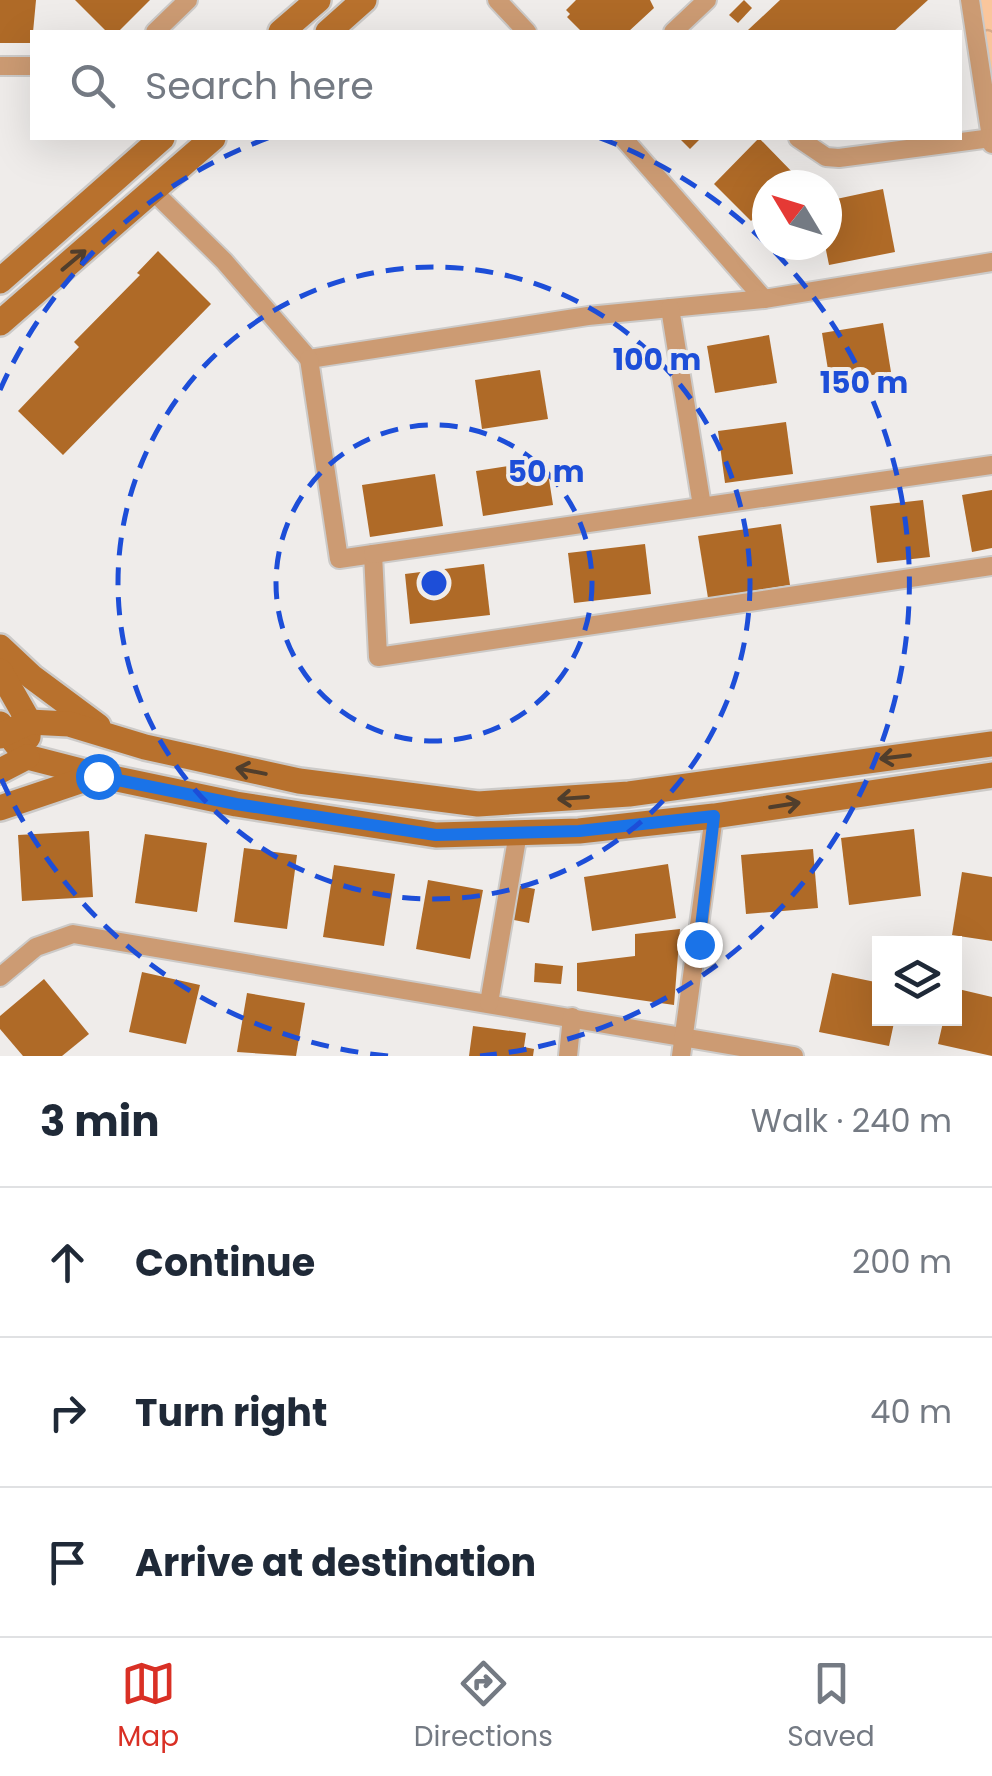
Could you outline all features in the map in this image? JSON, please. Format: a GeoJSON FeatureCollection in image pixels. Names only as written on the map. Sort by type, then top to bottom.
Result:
{"type":"FeatureCollection","features":[{"type":"Feature","properties":{"kind":"main road"},"geometry":{"type":"LineString","coordinates":[[283,30],[318,0]]}},
{"type":"Feature","properties":{"kind":"main road"},"geometry":{"type":"LineString","coordinates":[[330,30],[364,0]]}},
{"type":"Feature","properties":{"kind":"main road"},"geometry":{"type":"LineString","coordinates":[[0,281],[160,140]]}},
{"type":"Feature","properties":{"kind":"main road"},"geometry":{"type":"LineString","coordinates":[[0,323],[212,140]]}},
{"type":"Feature","properties":{"kind":"main road"},"geometry":{"type":"LineString","coordinates":[[0,648],[32,677],[119,740]]}},
{"type":"Feature","properties":{"kind":"main road"},"geometry":{"type":"LineString","coordinates":[[0,671],[29,722],[27,757]]}},
{"type":"Feature","properties":{"kind":"main road"},"geometry":{"type":"LineString","coordinates":[[992,744],[629,794],[478,804],[299,780],[119,740],[68,724],[29,722],[2,731],[27,757],[98,776],[236,804],[436,835],[579,831],[714,816],[992,774]]}},
{"type":"Feature","properties":{"kind":"main road"},"geometry":{"type":"LineString","coordinates":[[0,770],[27,757]]}},
{"type":"Feature","properties":{"kind":"main road"},"geometry":{"type":"LineString","coordinates":[[0,808],[98,776]]}},
{"type":"Feature","properties":{"kind":"street"},"geometry":{"type":"LineString","coordinates":[[156,30],[188,0]]}},
{"type":"Feature","properties":{"kind":"street"},"geometry":{"type":"LineString","coordinates":[[497,0],[525,30]]}},
{"type":"Feature","properties":{"kind":"street"},"geometry":{"type":"LineString","coordinates":[[694,26],[707,0]]}},
{"type":"Feature","properties":{"kind":"street"},"geometry":{"type":"LineString","coordinates":[[801,140],[826,157],[838,158],[992,140],[970,0]]}},
{"type":"Feature","properties":{"kind":"street"},"geometry":{"type":"LineString","coordinates":[[0,66],[30,66]]}},
{"type":"Feature","properties":{"kind":"street"},"geometry":{"type":"LineString","coordinates":[[625,140],[764,298]]}},
{"type":"Feature","properties":{"kind":"street"},"geometry":{"type":"LineString","coordinates":[[154,192],[224,261],[308,360],[339,559],[992,465]]}},
{"type":"Feature","properties":{"kind":"street"},"geometry":{"type":"LineString","coordinates":[[308,360],[588,316],[764,298],[992,262]]}},
{"type":"Feature","properties":{"kind":"street"},"geometry":{"type":"LineString","coordinates":[[670,308],[702,506]]}},
{"type":"Feature","properties":{"kind":"street"},"geometry":{"type":"LineString","coordinates":[[373,554],[378,656],[992,566]]}},
{"type":"Feature","properties":{"kind":"street"},"geometry":{"type":"LineString","coordinates":[[681,1056],[714,816]]}},
{"type":"Feature","properties":{"kind":"street"},"geometry":{"type":"LineString","coordinates":[[489,1003],[518,833]]}},
{"type":"Feature","properties":{"kind":"street"},"geometry":{"type":"LineString","coordinates":[[0,977],[36,947],[73,934],[794,1056]]}},
{"type":"Feature","properties":{"kind":"street"},"geometry":{"type":"LineString","coordinates":[[568,1056],[572,1018]]}},
{"type":"Feature","properties":{"kind":"green space"},"geometry":{"type":"Polygon","coordinates":[[[975,0],[992,0],[992,109],[975,0]]]}},
{"type":"Feature","properties":{"kind":"building"},"geometry":{"type":"Polygon","coordinates":[[[0,0],[36,0],[30,43],[0,43],[0,0]]]}},
{"type":"Feature","properties":{"kind":"building"},"geometry":{"type":"Polygon","coordinates":[[[75,0],[150,0],[120,30],[105,30],[75,0]]]}},
{"type":"Feature","properties":{"kind":"building"},"geometry":{"type":"Polygon","coordinates":[[[576,0],[650,0],[654,8],[630,30],[580,30],[567,17],[570,14],[566,10],[576,0]]]}},
{"type":"Feature","properties":{"kind":"building"},"geometry":{"type":"Polygon","coordinates":[[[744,0],[752,8],[738,23],[729,15],[744,0]]]}},
{"type":"Feature","properties":{"kind":"building"},"geometry":{"type":"Polygon","coordinates":[[[780,0],[928,0],[895,30],[748,30],[780,0]]]}},
{"type":"Feature","properties":{"kind":"building"},"geometry":{"type":"Polygon","coordinates":[[[681,140],[699,140],[690,149],[681,140]]]}},
{"type":"Feature","properties":{"kind":"building"},"geometry":{"type":"Polygon","coordinates":[[[761,140],[790,170],[752,170],[751,221],[714,184],[761,140]]]}},
{"type":"Feature","properties":{"kind":"building"},"geometry":{"type":"Polygon","coordinates":[[[883,189],[895,252],[829,265],[828,260],[842,260],[842,198],[883,189]]]}},
{"type":"Feature","properties":{"kind":"building"},"geometry":{"type":"Polygon","coordinates":[[[158,251],[211,304],[63,455],[18,411],[79,347],[74,342],[140,275],[137,273],[158,251]]]}},
{"type":"Feature","properties":{"kind":"building"},"geometry":{"type":"Polygon","coordinates":[[[883,323],[891,372],[830,382],[822,333],[883,323]]]}},
{"type":"Feature","properties":{"kind":"building"},"geometry":{"type":"Polygon","coordinates":[[[769,335],[777,383],[715,393],[707,346],[769,335]]]}},
{"type":"Feature","properties":{"kind":"building"},"geometry":{"type":"Polygon","coordinates":[[[540,370],[548,419],[482,429],[475,380],[540,370]]]}},
{"type":"Feature","properties":{"kind":"building"},"geometry":{"type":"Polygon","coordinates":[[[786,422],[793,474],[725,483],[718,431],[786,422]]]}},
{"type":"Feature","properties":{"kind":"building"},"geometry":{"type":"Polygon","coordinates":[[[546,460],[553,505],[483,516],[476,471],[546,460]]]}},
{"type":"Feature","properties":{"kind":"building"},"geometry":{"type":"Polygon","coordinates":[[[435,474],[443,526],[370,537],[362,485],[435,474]]]}},
{"type":"Feature","properties":{"kind":"building"},"geometry":{"type":"Polygon","coordinates":[[[992,490],[992,548],[972,552],[962,495],[992,490]]]}},
{"type":"Feature","properties":{"kind":"building"},"geometry":{"type":"Polygon","coordinates":[[[923,500],[930,557],[877,563],[870,506],[923,500]]]}},
{"type":"Feature","properties":{"kind":"building"},"geometry":{"type":"Polygon","coordinates":[[[781,524],[790,585],[708,598],[698,536],[781,524]]]}},
{"type":"Feature","properties":{"kind":"building"},"geometry":{"type":"Polygon","coordinates":[[[645,544],[651,594],[574,603],[568,553],[645,544]]]}},
{"type":"Feature","properties":{"kind":"building"},"geometry":{"type":"Polygon","coordinates":[[[484,564],[490,615],[410,624],[405,574],[484,564]]]}},
{"type":"Feature","properties":{"kind":"building"},"geometry":{"type":"Polygon","coordinates":[[[914,829],[921,896],[849,905],[841,838],[914,829]]]}},
{"type":"Feature","properties":{"kind":"building"},"geometry":{"type":"Polygon","coordinates":[[[89,831],[93,897],[22,901],[18,835],[89,831]]]}},
{"type":"Feature","properties":{"kind":"building"},"geometry":{"type":"Polygon","coordinates":[[[145,834],[207,843],[197,912],[135,903],[145,834]]]}},
{"type":"Feature","properties":{"kind":"building"},"geometry":{"type":"Polygon","coordinates":[[[244,848],[297,855],[287,929],[234,922],[244,848]]]}},
{"type":"Feature","properties":{"kind":"building"},"geometry":{"type":"Polygon","coordinates":[[[813,849],[818,908],[746,914],[741,855],[813,849]]]}},
{"type":"Feature","properties":{"kind":"building"},"geometry":{"type":"Polygon","coordinates":[[[668,864],[676,918],[592,931],[584,877],[668,864]]]}},
{"type":"Feature","properties":{"kind":"building"},"geometry":{"type":"Polygon","coordinates":[[[334,865],[395,874],[384,946],[323,937],[334,865]]]}},
{"type":"Feature","properties":{"kind":"building"},"geometry":{"type":"Polygon","coordinates":[[[962,872],[992,877],[992,941],[952,935],[962,872]]]}},
{"type":"Feature","properties":{"kind":"building"},"geometry":{"type":"Polygon","coordinates":[[[428,880],[483,890],[470,959],[416,949],[428,880]]]}},
{"type":"Feature","properties":{"kind":"building"},"geometry":{"type":"Polygon","coordinates":[[[516,885],[535,889],[529,923],[509,919],[516,885]]]}},
{"type":"Feature","properties":{"kind":"building"},"geometry":{"type":"Polygon","coordinates":[[[680,929],[674,1005],[577,991],[577,963],[635,956],[635,934],[680,929]]]}},
{"type":"Feature","properties":{"kind":"building"},"geometry":{"type":"Polygon","coordinates":[[[535,963],[563,966],[561,984],[534,982],[535,963]]]}},
{"type":"Feature","properties":{"kind":"building"},"geometry":{"type":"Polygon","coordinates":[[[142,972],[200,985],[186,1044],[129,1032],[142,972]]]}},
{"type":"Feature","properties":{"kind":"building"},"geometry":{"type":"Polygon","coordinates":[[[832,973],[872,981],[872,1026],[893,1026],[889,1046],[819,1032],[832,973]]]}},
{"type":"Feature","properties":{"kind":"building"},"geometry":{"type":"Polygon","coordinates":[[[44,979],[89,1034],[62,1056],[23,1056],[0,1029],[0,1016],[44,979]]]}},
{"type":"Feature","properties":{"kind":"building"},"geometry":{"type":"Polygon","coordinates":[[[962,990],[992,997],[992,1056],[938,1044],[942,1026],[962,1026],[962,990]]]}},
{"type":"Feature","properties":{"kind":"building"},"geometry":{"type":"Polygon","coordinates":[[[247,993],[305,1003],[296,1056],[237,1052],[247,993]]]}},
{"type":"Feature","properties":{"kind":"building"},"geometry":{"type":"Polygon","coordinates":[[[473,1026],[526,1033],[524,1047],[534,1049],[533,1056],[469,1056],[473,1026]]]}},
{"type":"Feature","properties":{"kind":"route"},"geometry":{"type":"LineString","coordinates":[[98,776],[236,804],[436,835],[579,831],[714,816],[699,944]]}}]}
